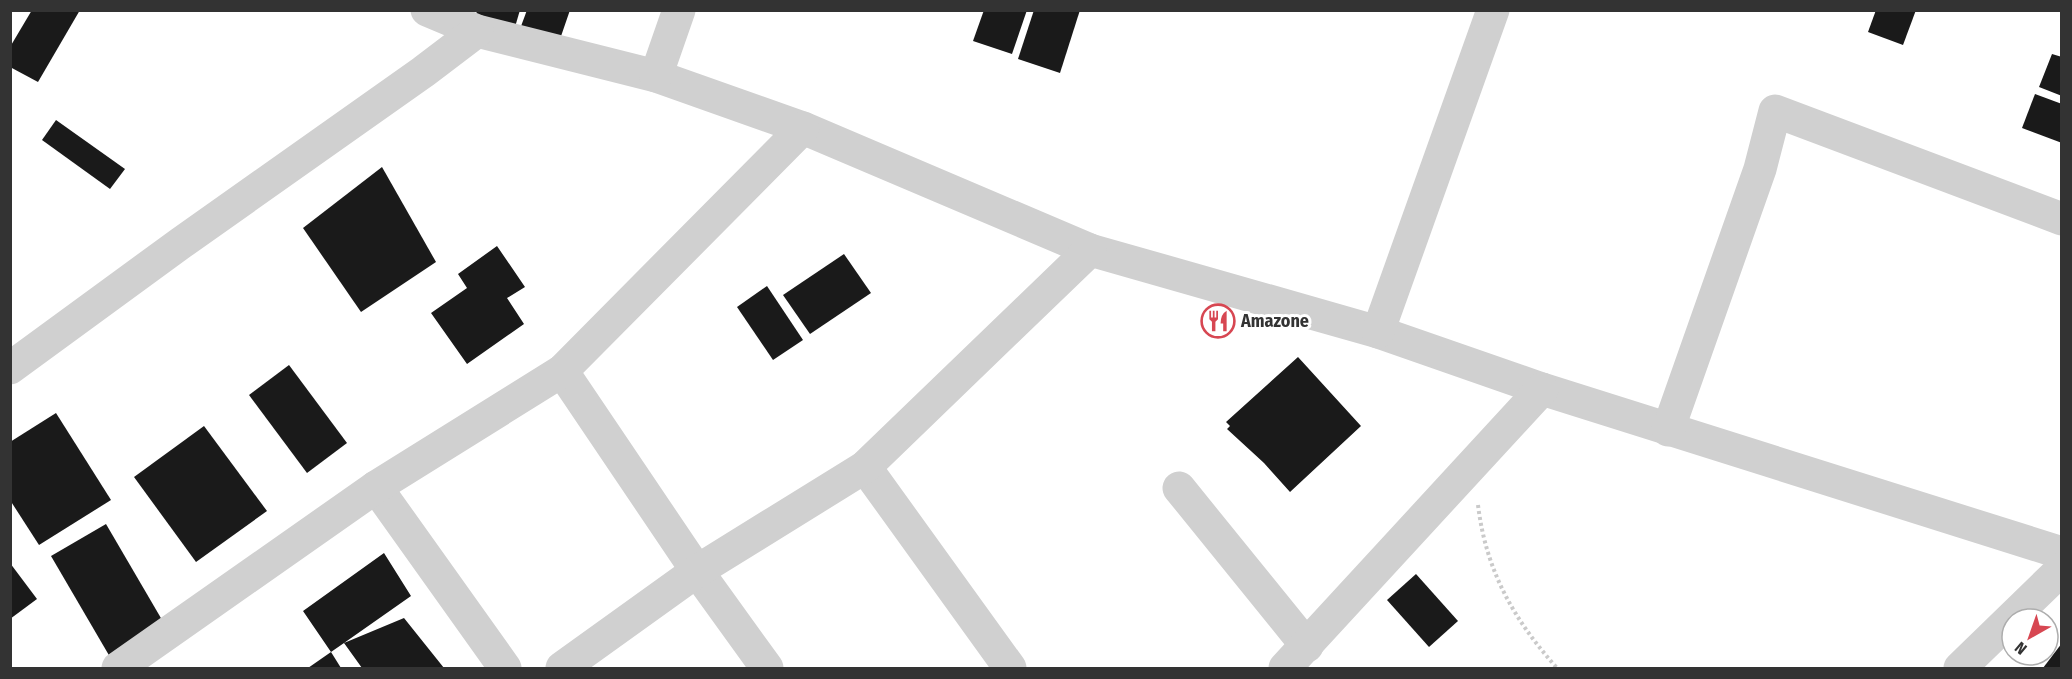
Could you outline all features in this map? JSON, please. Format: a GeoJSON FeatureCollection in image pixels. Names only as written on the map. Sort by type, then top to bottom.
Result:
{"type":"FeatureCollection","features":[{"type":"Feature","properties":{"kind":"street"},"geometry":{"type":"LineString","coordinates":[[427,10],[477,31],[656,76],[803,128],[1090,250],[1378,332],[1668,430],[2061,553]]}},
{"type":"Feature","properties":{"kind":"street"},"geometry":{"type":"LineString","coordinates":[[656,76],[679,10]]}},
{"type":"Feature","properties":{"kind":"street"},"geometry":{"type":"LineString","coordinates":[[1378,332],[1492,10]]}},
{"type":"Feature","properties":{"kind":"street"},"geometry":{"type":"LineString","coordinates":[[10,368],[477,31]]}},
{"type":"Feature","properties":{"kind":"street"},"geometry":{"type":"LineString","coordinates":[[1668,430],[1760,169],[1775,111],[2061,219]]}},
{"type":"Feature","properties":{"kind":"street"},"geometry":{"type":"LineString","coordinates":[[118,669],[376,487],[562,371],[803,128]]}},
{"type":"Feature","properties":{"kind":"street"},"geometry":{"type":"LineString","coordinates":[[562,669],[697,571],[865,467],[1090,250]]}},
{"type":"Feature","properties":{"kind":"street"},"geometry":{"type":"LineString","coordinates":[[562,371],[697,571],[767,669]]}},
{"type":"Feature","properties":{"kind":"street"},"geometry":{"type":"LineString","coordinates":[[1179,488],[1296,657],[1542,389]]}},
{"type":"Feature","properties":{"kind":"street"},"geometry":{"type":"LineString","coordinates":[[865,467],[1010,669]]}},
{"type":"Feature","properties":{"kind":"street"},"geometry":{"type":"LineString","coordinates":[[376,487],[505,669]]}},
{"type":"Feature","properties":{"kind":"street"},"geometry":{"type":"LineString","coordinates":[[1960,669],[2061,569]]}},
{"type":"Feature","properties":{"kind":"path"},"geometry":{"type":"LineString","coordinates":[[1475,463],[1478,508],[1485,550],[1505,598],[1534,643],[1557,669]]}},
{"type":"Feature","properties":{"kind":"building"},"geometry":{"type":"Polygon","coordinates":[[[32,10],[80,10],[38,82],[10,67],[10,47],[32,10]]]}},
{"type":"Feature","properties":{"kind":"building"},"geometry":{"type":"Polygon","coordinates":[[[477,10],[520,10],[515,27],[476,15],[477,10]]]}},
{"type":"Feature","properties":{"kind":"building"},"geometry":{"type":"Polygon","coordinates":[[[527,10],[570,10],[559,42],[520,29],[527,10]]]}},
{"type":"Feature","properties":{"kind":"building"},"geometry":{"type":"Polygon","coordinates":[[[984,10],[1027,10],[1012,54],[973,41],[984,10]]]}},
{"type":"Feature","properties":{"kind":"building"},"geometry":{"type":"Polygon","coordinates":[[[1034,10],[1080,10],[1060,73],[1018,59],[1034,10]]]}},
{"type":"Feature","properties":{"kind":"building"},"geometry":{"type":"Polygon","coordinates":[[[1876,10],[1916,10],[1903,45],[1868,32],[1876,10]]]}},
{"type":"Feature","properties":{"kind":"building"},"geometry":{"type":"Polygon","coordinates":[[[2052,54],[2062,57],[2062,96],[2039,87],[2052,54]]]}},
{"type":"Feature","properties":{"kind":"building"},"geometry":{"type":"Polygon","coordinates":[[[2035,94],[2062,104],[2062,143],[2022,128],[2035,94]]]}},
{"type":"Feature","properties":{"kind":"building"},"geometry":{"type":"Polygon","coordinates":[[[56,120],[125,169],[110,189],[42,140],[56,120]]]}},
{"type":"Feature","properties":{"kind":"building"},"geometry":{"type":"Polygon","coordinates":[[[382,167],[436,262],[361,312],[303,228],[382,167]]]}},
{"type":"Feature","properties":{"kind":"building"},"geometry":{"type":"Polygon","coordinates":[[[497,246],[525,287],[507,298],[524,324],[467,364],[431,313],[467,288],[458,274],[497,246]]]}},
{"type":"Feature","properties":{"kind":"building"},"geometry":{"type":"Polygon","coordinates":[[[844,254],[871,293],[810,334],[783,295],[844,254]]]}},
{"type":"Feature","properties":{"kind":"building"},"geometry":{"type":"Polygon","coordinates":[[[767,286],[803,340],[773,360],[737,307],[767,286]]]}},
{"type":"Feature","properties":{"kind":"building"},"geometry":{"type":"Polygon","coordinates":[[[1298,357],[1361,426],[1290,492],[1264,463],[1227,429],[1230,426],[1226,422],[1298,357]]]}},
{"type":"Feature","properties":{"kind":"building"},"geometry":{"type":"Polygon","coordinates":[[[289,365],[347,443],[307,473],[249,395],[289,365]]]}},
{"type":"Feature","properties":{"kind":"building"},"geometry":{"type":"Polygon","coordinates":[[[56,413],[111,500],[39,545],[10,500],[10,442],[56,413]]]}},
{"type":"Feature","properties":{"kind":"building"},"geometry":{"type":"Polygon","coordinates":[[[204,426],[267,511],[196,562],[134,477],[204,426]]]}},
{"type":"Feature","properties":{"kind":"building"},"geometry":{"type":"Polygon","coordinates":[[[106,524],[165,625],[110,657],[51,556],[106,524]]]}},
{"type":"Feature","properties":{"kind":"building"},"geometry":{"type":"Polygon","coordinates":[[[384,553],[411,596],[331,652],[303,611],[384,553]]]}},
{"type":"Feature","properties":{"kind":"building"},"geometry":{"type":"Polygon","coordinates":[[[10,563],[37,599],[10,619],[10,563]]]}},
{"type":"Feature","properties":{"kind":"building"},"geometry":{"type":"Polygon","coordinates":[[[1416,574],[1458,621],[1429,647],[1387,600],[1416,574]]]}},
{"type":"Feature","properties":{"kind":"building"},"geometry":{"type":"Polygon","coordinates":[[[404,618],[444,668],[362,668],[344,643],[404,618]]]}},
{"type":"Feature","properties":{"kind":"building"},"geometry":{"type":"Polygon","coordinates":[[[2062,643],[2062,668],[2043,668],[2060,667],[2062,643]]]}},
{"type":"Feature","properties":{"kind":"building"},"geometry":{"type":"Polygon","coordinates":[[[331,652],[341,668],[308,668],[331,652]]]}},
{"type":"Feature","properties":{"kind":"place","name":"Amazone"},"geometry":{"type":"Point","coordinates":[1218,321]}}]}
